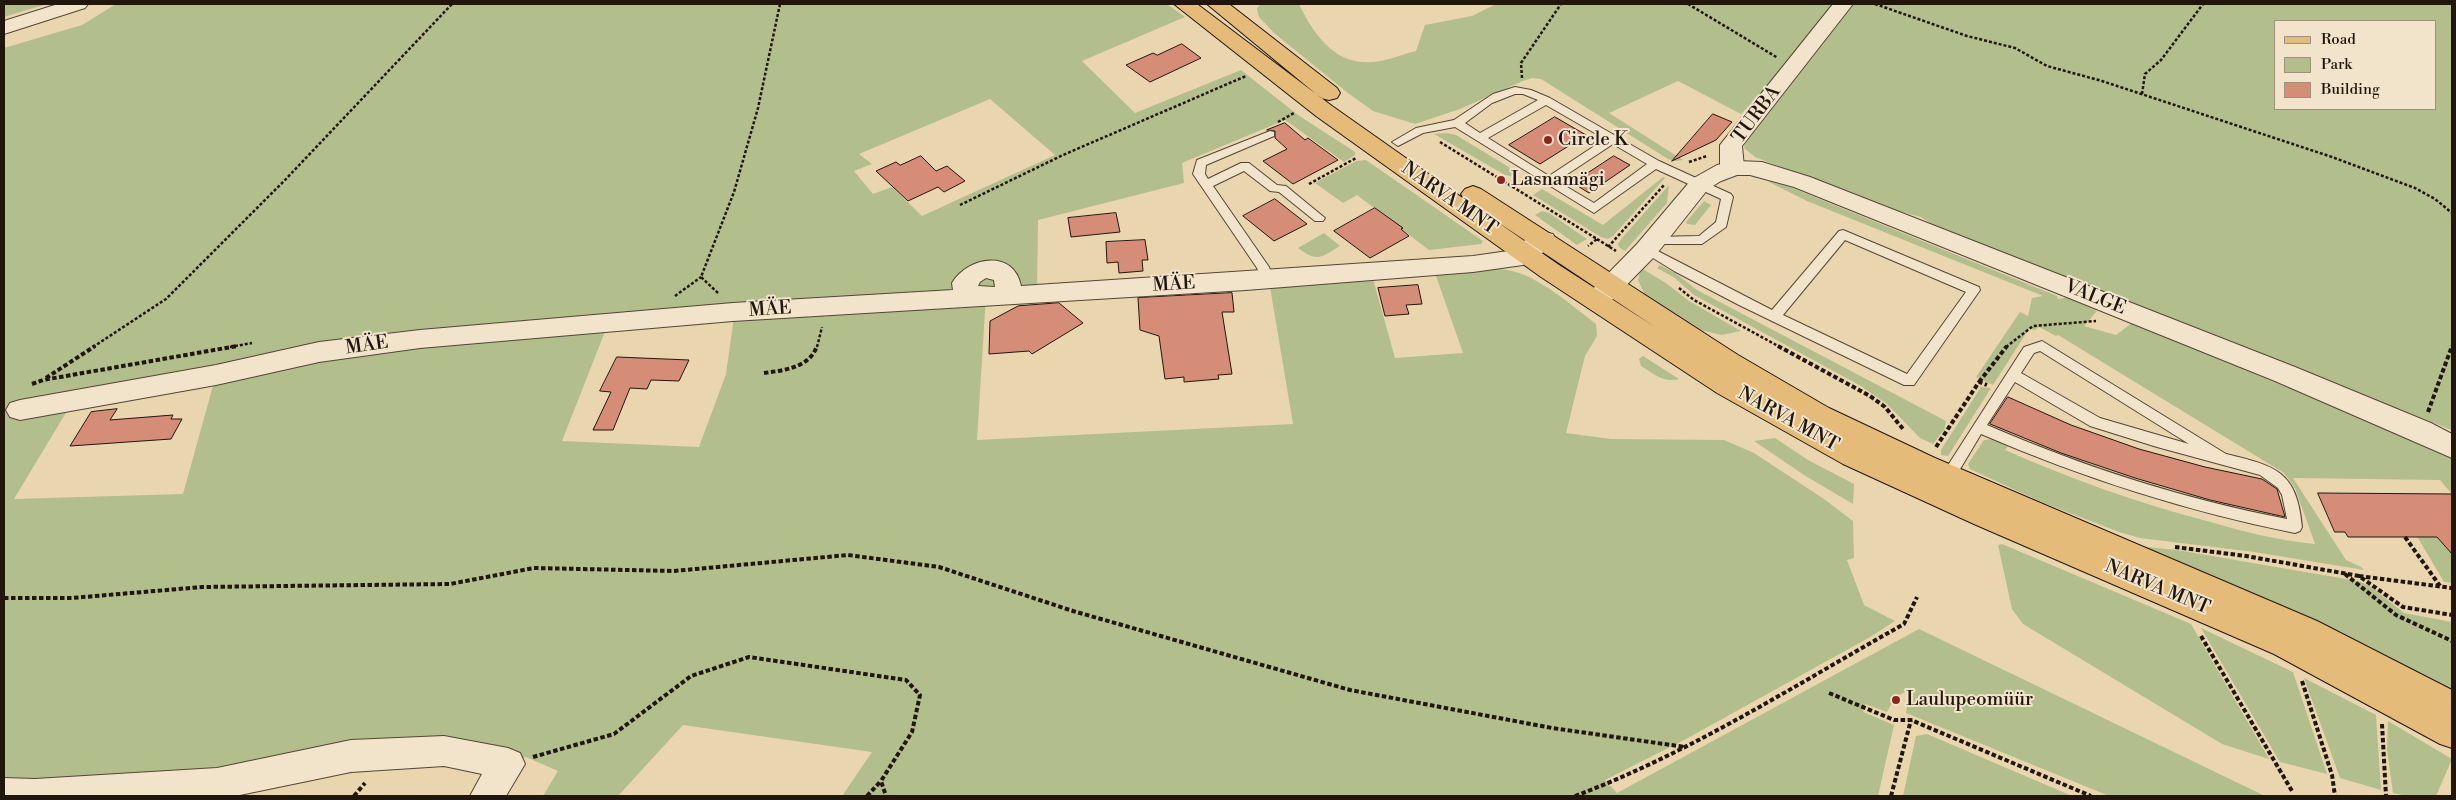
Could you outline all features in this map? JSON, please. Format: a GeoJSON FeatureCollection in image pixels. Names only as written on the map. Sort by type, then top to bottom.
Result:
{"type":"FeatureCollection","features":[{"type":"Feature","properties":{"kind":"main road","name":"NARVA MNT"},"geometry":{"type":"LineString","coordinates":[[1184,4],[1271,60],[1334,97],[1398,142],[1534,246]]}},
{"type":"Feature","properties":{"kind":"main road","name":"NARVA MNT"},"geometry":{"type":"LineString","coordinates":[[1217,4],[1271,60],[1605,294],[1727,386],[1853,456],[1984,516],[2215,612],[2285,644],[2368,686],[2452,733]]}},
{"type":"Feature","properties":{"kind":"main road"},"geometry":{"type":"LineString","coordinates":[[1248,4],[1247,15],[1271,60]]}},
{"type":"Feature","properties":{"kind":"main road","name":"NARVA MNT"},"geometry":{"type":"LineString","coordinates":[[1605,294],[1848,431],[1948,477],[2222,592],[2351,652],[2452,708]]}},
{"type":"Feature","properties":{"kind":"street"},"geometry":{"type":"LineString","coordinates":[[4,28],[78,4]]}},
{"type":"Feature","properties":{"kind":"street","name":"TURBA"},"geometry":{"type":"LineString","coordinates":[[1605,294],[1649,246],[1700,184],[1717,172],[1732,167],[1731,145],[1843,4]]}},
{"type":"Feature","properties":{"kind":"street","name":"VALGE"},"geometry":{"type":"LineString","coordinates":[[1732,167],[1766,170],[1802,182],[2285,374],[2421,431],[2452,447]]}},
{"type":"Feature","properties":{"kind":"street","name":"MÄE"},"geometry":{"type":"LineString","coordinates":[[28,409],[216,375],[319,352],[411,340],[824,306],[1267,279],[1473,264],[1514,259],[1534,246]]}},
{"type":"Feature","properties":{"kind":"street"},"geometry":{"type":"LineString","coordinates":[[4,794],[35,795],[217,784],[351,756],[444,752],[508,764],[487,796]]}},
{"type":"Feature","properties":{"kind":"lane"},"geometry":{"type":"LineString","coordinates":[[1398,142],[1420,130],[1457,123],[1498,96],[1522,91],[1546,100],[1656,164],[1727,197],[1722,224],[1702,240],[1649,246]]}},
{"type":"Feature","properties":{"kind":"lane"},"geometry":{"type":"LineString","coordinates":[[1480,138],[1546,100]]}},
{"type":"Feature","properties":{"kind":"lane"},"geometry":{"type":"LineString","coordinates":[[1457,123],[1594,209],[1656,164]]}},
{"type":"Feature","properties":{"kind":"lane"},"geometry":{"type":"LineString","coordinates":[[1267,279],[1264,267],[1199,174],[1201,163],[1270,134]]}},
{"type":"Feature","properties":{"kind":"lane"},"geometry":{"type":"LineString","coordinates":[[1549,181],[1614,139]]}},
{"type":"Feature","properties":{"kind":"lane"},"geometry":{"type":"LineString","coordinates":[[1206,184],[1245,166],[1274,188],[1282,189],[1319,218]]}},
{"type":"Feature","properties":{"kind":"lane"},"geometry":{"type":"LineString","coordinates":[[1649,246],[1713,288],[1774,317],[1909,381],[1974,290],[1842,234],[1774,317]]}},
{"type":"Feature","properties":{"kind":"lane"},"geometry":{"type":"LineString","coordinates":[[1948,477],[1978,427],[2029,350],[2042,346],[2222,458]]}},
{"type":"Feature","properties":{"kind":"lane"},"geometry":{"type":"LineString","coordinates":[[1978,427],[2046,457],[2169,499],[2238,516],[2295,527],[2294,505],[2282,481],[2269,471],[2157,442],[2095,422],[2013,376]]}},
{"type":"Feature","properties":{"kind":"path"},"geometry":{"type":"LineString","coordinates":[[28,409],[43,380],[166,299],[285,180],[452,4]]}},
{"type":"Feature","properties":{"kind":"path"},"geometry":{"type":"LineString","coordinates":[[669,301],[701,277],[734,192],[758,108],[780,4]]}},
{"type":"Feature","properties":{"kind":"path"},"geometry":{"type":"LineString","coordinates":[[1522,91],[1521,63],[1561,4]]}},
{"type":"Feature","properties":{"kind":"path"},"geometry":{"type":"LineString","coordinates":[[1688,4],[1793,67]]}},
{"type":"Feature","properties":{"kind":"path"},"geometry":{"type":"LineString","coordinates":[[1875,4],[1967,36],[2014,48],[2047,66],[2142,94],[2332,157],[2415,188],[2435,199],[2452,214]]}},
{"type":"Feature","properties":{"kind":"path"},"geometry":{"type":"LineString","coordinates":[[2142,94],[2145,74],[2161,60],[2203,4]]}},
{"type":"Feature","properties":{"kind":"path"},"geometry":{"type":"LineString","coordinates":[[960,205],[1063,155],[1271,60]]}},
{"type":"Feature","properties":{"kind":"path"},"geometry":{"type":"LineString","coordinates":[[1309,184],[1358,157]]}},
{"type":"Feature","properties":{"kind":"path"},"geometry":{"type":"LineString","coordinates":[[1608,247],[1668,181]]}},
{"type":"Feature","properties":{"kind":"path"},"geometry":{"type":"LineString","coordinates":[[701,277],[722,297]]}},
{"type":"Feature","properties":{"kind":"path"},"geometry":{"type":"LineString","coordinates":[[1673,284],[1694,300],[1870,396],[1885,407],[1907,433]]}},
{"type":"Feature","properties":{"kind":"path"},"geometry":{"type":"LineString","coordinates":[[764,373],[794,368],[809,360],[818,349],[824,306]]}},
{"type":"Feature","properties":{"kind":"path"},"geometry":{"type":"LineString","coordinates":[[2421,431],[2452,346]]}},
{"type":"Feature","properties":{"kind":"path"},"geometry":{"type":"LineString","coordinates":[[2405,537],[2440,586]]}},
{"type":"Feature","properties":{"kind":"path"},"geometry":{"type":"LineString","coordinates":[[4,598],[72,598],[202,586],[450,584],[534,568],[674,570],[848,555],[939,567],[1073,611],[1350,690],[1552,728],[1684,747]]}},
{"type":"Feature","properties":{"kind":"path"},"geometry":{"type":"LineString","coordinates":[[2344,573],[2396,615],[2452,642]]}},
{"type":"Feature","properties":{"kind":"path"},"geometry":{"type":"LineString","coordinates":[[2358,576],[2452,588]]}},
{"type":"Feature","properties":{"kind":"path"},"geometry":{"type":"LineString","coordinates":[[1575,796],[1621,780],[1684,747],[1904,624],[1917,597]]}},
{"type":"Feature","properties":{"kind":"path"},"geometry":{"type":"LineString","coordinates":[[2198,628],[2292,791]]}},
{"type":"Feature","properties":{"kind":"path"},"geometry":{"type":"LineString","coordinates":[[508,764],[614,734],[691,676],[749,657],[906,680],[920,695],[912,732],[881,781],[867,796]]}},
{"type":"Feature","properties":{"kind":"path"},"geometry":{"type":"LineString","coordinates":[[2300,678],[2332,775],[2335,796]]}},
{"type":"Feature","properties":{"kind":"path"},"geometry":{"type":"LineString","coordinates":[[1829,693],[1894,720],[1911,720],[2091,796]]}},
{"type":"Feature","properties":{"kind":"path"},"geometry":{"type":"LineString","coordinates":[[1891,796],[1911,720]]}},
{"type":"Feature","properties":{"kind":"path"},"geometry":{"type":"LineString","coordinates":[[2382,720],[2382,761],[2386,796]]}},
{"type":"Feature","properties":{"kind":"path"},"geometry":{"type":"LineString","coordinates":[[881,781],[886,796]]}},
{"type":"Feature","properties":{"kind":"green space"},"geometry":{"type":"Polygon","coordinates":[[[4,4],[47,4],[4,17],[4,4]]]}},
{"type":"Feature","properties":{"kind":"green space"},"geometry":{"type":"Polygon","coordinates":[[[116,4],[1167,4],[1185,17],[1082,61],[1135,113],[1241,70],[1298,115],[1355,152],[1355,155],[1344,162],[1285,120],[1182,163],[1184,183],[1038,220],[1037,293],[986,296],[977,440],[1293,424],[1270,287],[1373,279],[1395,358],[1463,353],[1435,273],[1477,269],[1509,270],[1539,282],[1596,324],[1597,336],[1585,356],[1566,433],[1611,439],[1724,440],[1754,453],[1824,499],[1853,521],[1854,558],[1847,560],[1864,605],[1895,621],[1872,636],[1686,739],[1605,780],[1617,793],[1919,629],[2265,796],[2109,796],[1906,713],[1909,690],[1895,697],[1887,712],[1865,704],[1863,712],[1894,725],[1878,796],[842,796],[872,752],[683,725],[618,796],[543,796],[558,771],[526,757],[508,764],[444,751],[35,795],[4,793],[4,48],[82,25],[116,4]],[[990,99],[859,154],[872,164],[854,171],[873,194],[892,187],[922,216],[1055,155],[990,99]],[[734,317],[606,329],[562,441],[699,447],[726,374],[734,317]],[[216,375],[73,401],[14,499],[183,494],[216,375]]]}},
{"type":"Feature","properties":{"kind":"green space"},"geometry":{"type":"Polygon","coordinates":[[[1260,4],[1299,4],[1319,37],[1337,54],[1360,62],[1374,62],[1416,51],[1425,25],[1472,16],[1493,4],[1835,4],[1781,73],[1741,114],[1678,81],[1609,113],[1683,160],[1676,161],[1668,159],[1541,79],[1532,78],[1523,81],[1460,109],[1415,124],[1373,111],[1274,33],[1259,17],[1257,9],[1260,4]]]}},
{"type":"Feature","properties":{"kind":"green space"},"geometry":{"type":"Polygon","coordinates":[[[1854,4],[2452,4],[2452,430],[1938,228],[1921,217],[1891,209],[1755,157],[1744,148],[1745,142],[1854,4]]]}},
{"type":"Feature","properties":{"kind":"green space"},"geometry":{"type":"Polygon","coordinates":[[[1447,133],[1456,135],[1517,172],[1511,176],[1505,175],[1434,134],[1447,133]]]}},
{"type":"Feature","properties":{"kind":"green space"},"geometry":{"type":"Polygon","coordinates":[[[1366,160],[1483,241],[1481,244],[1429,250],[1357,195],[1343,203],[1315,183],[1356,161],[1366,160]]]}},
{"type":"Feature","properties":{"kind":"green space"},"geometry":{"type":"Polygon","coordinates":[[[1663,177],[1665,178],[1613,236],[1608,239],[1601,237],[1533,195],[1542,189],[1603,225],[1663,177]]]}},
{"type":"Feature","properties":{"kind":"green space"},"geometry":{"type":"Polygon","coordinates":[[[1767,181],[1790,187],[2057,296],[2058,299],[2068,297],[2097,311],[2084,326],[2116,335],[2132,323],[2427,445],[2452,458],[2452,494],[2440,480],[2293,478],[2346,560],[2364,570],[2254,552],[2140,538],[2119,532],[2041,502],[1970,469],[1968,464],[1984,440],[1993,439],[2008,446],[2005,450],[2105,490],[2220,525],[2288,541],[2315,544],[2295,488],[2284,473],[2058,335],[2056,336],[2039,327],[2035,330],[2029,329],[1993,385],[1976,377],[2020,312],[2028,316],[2032,298],[2043,296],[1807,201],[1767,181]]]}},
{"type":"Feature","properties":{"kind":"green space"},"geometry":{"type":"Polygon","coordinates":[[[1669,185],[1667,203],[1625,251],[1619,247],[1618,244],[1622,238],[1669,185]]]}},
{"type":"Feature","properties":{"kind":"green space"},"geometry":{"type":"Polygon","coordinates":[[[1704,201],[1711,205],[1695,225],[1687,224],[1686,222],[1704,201]]]}},
{"type":"Feature","properties":{"kind":"green space"},"geometry":{"type":"Polygon","coordinates":[[[1542,211],[1549,213],[1587,239],[1577,245],[1535,215],[1542,211]]]}},
{"type":"Feature","properties":{"kind":"green space"},"geometry":{"type":"Polygon","coordinates":[[[1324,233],[1340,246],[1319,257],[1310,256],[1298,248],[1324,233]]]}},
{"type":"Feature","properties":{"kind":"green space"},"geometry":{"type":"Polygon","coordinates":[[[1660,265],[1675,273],[1697,290],[1946,421],[1944,430],[1933,444],[1920,438],[1887,404],[1861,386],[1694,295],[1675,278],[1657,268],[1660,265]]]}},
{"type":"Feature","properties":{"kind":"green space"},"geometry":{"type":"Polygon","coordinates":[[[1641,268],[1666,283],[1689,301],[1741,331],[1722,335],[1696,329],[1645,295],[1638,280],[1641,268]]]}},
{"type":"Feature","properties":{"kind":"green space"},"geometry":{"type":"Polygon","coordinates":[[[1643,356],[1679,379],[1663,379],[1650,372],[1641,366],[1639,359],[1643,356]]]}},
{"type":"Feature","properties":{"kind":"green space"},"geometry":{"type":"Polygon","coordinates":[[[1981,387],[1991,388],[1948,456],[1941,455],[1941,450],[1981,387]]]}},
{"type":"Feature","properties":{"kind":"green space"},"geometry":{"type":"Polygon","coordinates":[[[1775,438],[1808,460],[1854,484],[1853,504],[1804,475],[1754,441],[1775,438]]]}},
{"type":"Feature","properties":{"kind":"green space"},"geometry":{"type":"Polygon","coordinates":[[[2426,525],[2452,554],[2452,583],[2444,582],[2415,533],[2426,525]]]}},
{"type":"Feature","properties":{"kind":"green space"},"geometry":{"type":"Polygon","coordinates":[[[2002,544],[2191,624],[2269,759],[2222,744],[2023,624],[2012,609],[1998,545],[2002,544]]]}},
{"type":"Feature","properties":{"kind":"green space"},"geometry":{"type":"Polygon","coordinates":[[[2137,546],[2177,550],[2358,581],[2370,586],[2404,613],[2452,622],[2452,693],[2137,546]]]}},
{"type":"Feature","properties":{"kind":"green space"},"geometry":{"type":"Polygon","coordinates":[[[2201,628],[2293,672],[2327,774],[2280,762],[2201,628]]]}},
{"type":"Feature","properties":{"kind":"green space"},"geometry":{"type":"Polygon","coordinates":[[[2304,678],[2376,715],[2381,790],[2340,778],[2304,678]]]}},
{"type":"Feature","properties":{"kind":"green space"},"geometry":{"type":"Polygon","coordinates":[[[2388,721],[2452,759],[2436,796],[2407,796],[2393,793],[2387,750],[2388,721]]]}},
{"type":"Feature","properties":{"kind":"green space"},"geometry":{"type":"Polygon","coordinates":[[[1927,734],[2072,796],[1903,796],[1916,736],[1927,734]]]}},
{"type":"Feature","properties":{"kind":"building"},"geometry":{"type":"Polygon","coordinates":[[[1182,44],[1201,58],[1150,82],[1126,65],[1153,53],[1157,55],[1182,44]]]}},
{"type":"Feature","properties":{"kind":"building"},"geometry":{"type":"Polygon","coordinates":[[[1713,114],[1732,122],[1716,140],[1672,161],[1713,114]]]}},
{"type":"Feature","properties":{"kind":"building","name":"Circle K"},"geometry":{"type":"Polygon","coordinates":[[[1555,117],[1586,135],[1540,164],[1509,145],[1555,117]]]}},
{"type":"Feature","properties":{"kind":"building"},"geometry":{"type":"Polygon","coordinates":[[[1285,123],[1305,140],[1308,138],[1338,160],[1293,184],[1263,161],[1287,149],[1275,138],[1275,131],[1267,130],[1285,123]]]}},
{"type":"Feature","properties":{"kind":"building"},"geometry":{"type":"Polygon","coordinates":[[[921,156],[936,171],[947,166],[965,181],[944,192],[938,187],[908,201],[876,171],[896,162],[900,165],[921,156]]]}},
{"type":"Feature","properties":{"kind":"building","name":"Circle K"},"geometry":{"type":"Polygon","coordinates":[[[1614,156],[1630,165],[1589,193],[1573,183],[1614,156]]]}},
{"type":"Feature","properties":{"kind":"building"},"geometry":{"type":"Polygon","coordinates":[[[1275,199],[1307,224],[1274,241],[1243,216],[1275,199]]]}},
{"type":"Feature","properties":{"kind":"building"},"geometry":{"type":"Polygon","coordinates":[[[1375,208],[1403,228],[1401,229],[1409,236],[1370,258],[1334,231],[1375,208]]]}},
{"type":"Feature","properties":{"kind":"building"},"geometry":{"type":"Polygon","coordinates":[[[1116,213],[1120,232],[1071,237],[1068,218],[1116,213]]]}},
{"type":"Feature","properties":{"kind":"building"},"geometry":{"type":"Polygon","coordinates":[[[1145,240],[1148,260],[1142,260],[1143,271],[1119,273],[1118,262],[1107,263],[1106,242],[1145,240]]]}},
{"type":"Feature","properties":{"kind":"building"},"geometry":{"type":"Polygon","coordinates":[[[1418,285],[1422,304],[1406,305],[1409,314],[1385,316],[1378,288],[1418,285]]]}},
{"type":"Feature","properties":{"kind":"building"},"geometry":{"type":"Polygon","coordinates":[[[1232,293],[1234,312],[1222,312],[1232,374],[1218,375],[1219,379],[1184,382],[1184,377],[1165,379],[1159,336],[1140,330],[1138,298],[1232,293]]]}},
{"type":"Feature","properties":{"kind":"building"},"geometry":{"type":"Polygon","coordinates":[[[1059,303],[1083,323],[1032,354],[1029,351],[989,354],[990,321],[1018,306],[1059,303]]]}},
{"type":"Feature","properties":{"kind":"building"},"geometry":{"type":"Polygon","coordinates":[[[617,357],[689,360],[679,381],[651,380],[647,389],[630,388],[613,430],[593,430],[611,392],[600,391],[617,357]]]}},
{"type":"Feature","properties":{"kind":"building"},"geometry":{"type":"Polygon","coordinates":[[[2008,397],[2071,425],[2139,449],[2205,467],[2262,479],[2277,489],[2285,517],[2210,500],[2135,478],[2061,453],[1990,424],[2008,397]]]}},
{"type":"Feature","properties":{"kind":"building"},"geometry":{"type":"Polygon","coordinates":[[[117,409],[110,420],[173,415],[171,419],[182,419],[171,439],[70,446],[91,412],[117,409]]]}},
{"type":"Feature","properties":{"kind":"building"},"geometry":{"type":"Polygon","coordinates":[[[2318,493],[2452,494],[2452,554],[2437,537],[2348,537],[2345,532],[2335,532],[2318,493]]]}},
{"type":"Feature","properties":{"kind":"place","name":"Circle K"},"geometry":{"type":"Point","coordinates":[1548,140]}},
{"type":"Feature","properties":{"kind":"place","name":"Lasnamägi"},"geometry":{"type":"Point","coordinates":[1501,180]}},
{"type":"Feature","properties":{"kind":"place","name":"Laulupeomüür"},"geometry":{"type":"Point","coordinates":[1896,700]}}]}
